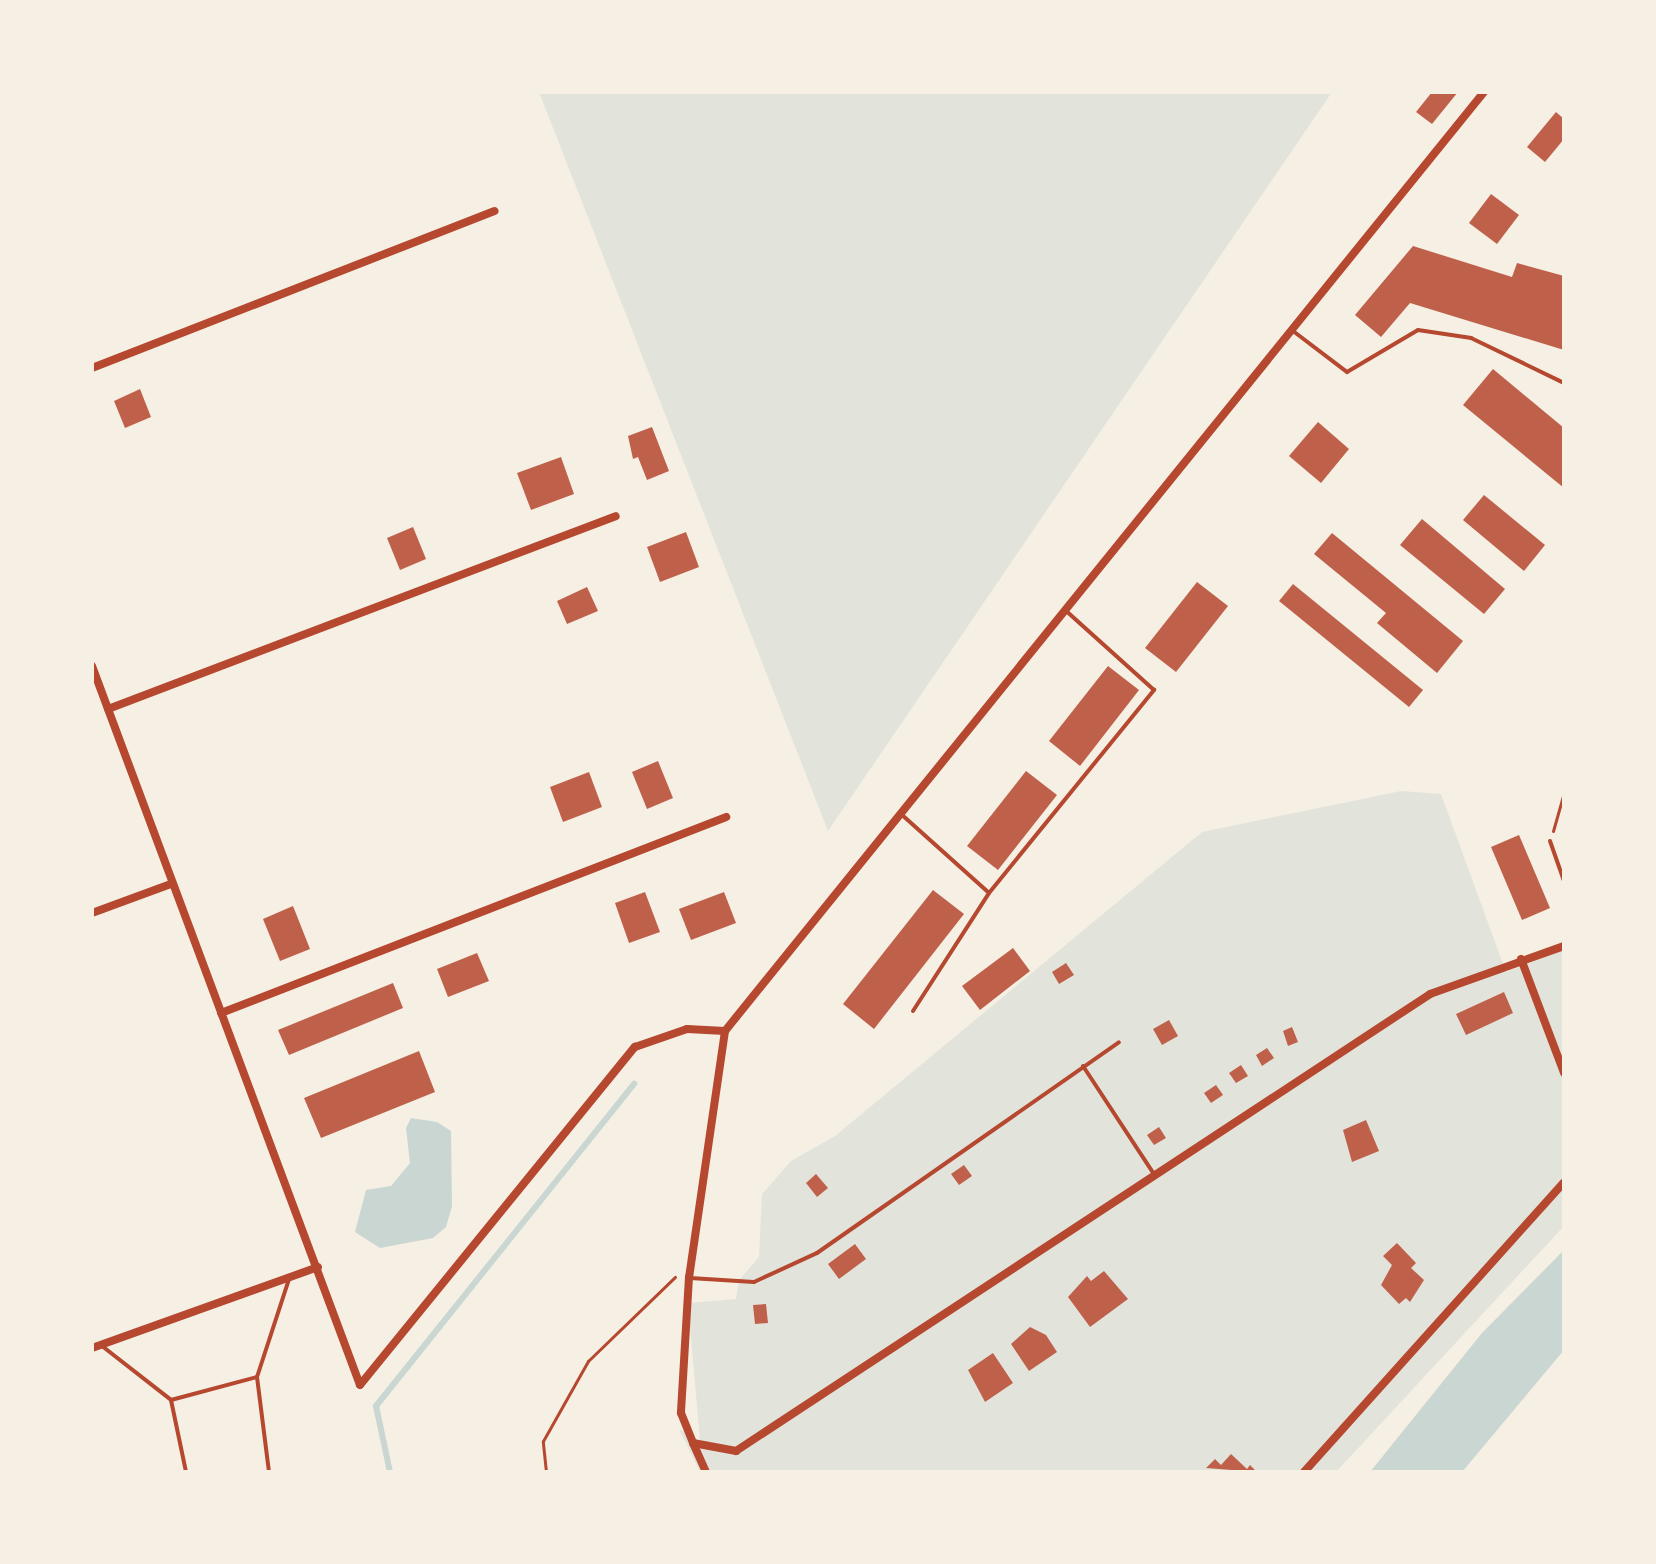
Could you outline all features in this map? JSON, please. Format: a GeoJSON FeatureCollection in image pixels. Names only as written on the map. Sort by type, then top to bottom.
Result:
{"type":"FeatureCollection","features":[{"type":"Feature","properties":{"kind":"street"},"geometry":{"type":"LineString","coordinates":[[706,1472],[681,1413],[690,1261],[725,1031],[1484,92]]}},
{"type":"Feature","properties":{"kind":"street"},"geometry":{"type":"LineString","coordinates":[[92,368],[494,211]]}},
{"type":"Feature","properties":{"kind":"street"},"geometry":{"type":"LineString","coordinates":[[108,709],[616,516]]}},
{"type":"Feature","properties":{"kind":"street"},"geometry":{"type":"LineString","coordinates":[[92,666],[360,1385],[635,1047],[687,1029],[725,1031]]}},
{"type":"Feature","properties":{"kind":"street"},"geometry":{"type":"LineString","coordinates":[[221,1013],[726,817]]}},
{"type":"Feature","properties":{"kind":"street"},"geometry":{"type":"LineString","coordinates":[[92,913],[171,884]]}},
{"type":"Feature","properties":{"kind":"street"},"geometry":{"type":"LineString","coordinates":[[693,1443],[736,1451],[1430,994],[1564,946]]}},
{"type":"Feature","properties":{"kind":"street"},"geometry":{"type":"LineString","coordinates":[[1521,959],[1564,1073]]}},
{"type":"Feature","properties":{"kind":"street"},"geometry":{"type":"LineString","coordinates":[[1304,1472],[1564,1182]]}},
{"type":"Feature","properties":{"kind":"street"},"geometry":{"type":"LineString","coordinates":[[96,1346],[318,1267]]}},
{"type":"Feature","properties":{"kind":"lane"},"geometry":{"type":"LineString","coordinates":[[1291,329],[1347,372],[1418,330],[1471,338],[1564,383]]}},
{"type":"Feature","properties":{"kind":"lane"},"geometry":{"type":"LineString","coordinates":[[913,1011],[989,893],[1154,690],[1064,608]]}},
{"type":"Feature","properties":{"kind":"lane"},"geometry":{"type":"LineString","coordinates":[[899,812],[989,893]]}},
{"type":"Feature","properties":{"kind":"lane"},"geometry":{"type":"LineString","coordinates":[[1550,841],[1564,881]]}},
{"type":"Feature","properties":{"kind":"lane"},"geometry":{"type":"LineString","coordinates":[[689,1277],[754,1282],[817,1253],[1119,1042]]}},
{"type":"Feature","properties":{"kind":"lane"},"geometry":{"type":"LineString","coordinates":[[1083,1066],[1155,1175]]}},
{"type":"Feature","properties":{"kind":"lane"},"geometry":{"type":"LineString","coordinates":[[269,1472],[257,1377],[289,1278]]}},
{"type":"Feature","properties":{"kind":"lane"},"geometry":{"type":"LineString","coordinates":[[96,1346],[171,1400],[186,1472]]}},
{"type":"Feature","properties":{"kind":"lane"},"geometry":{"type":"LineString","coordinates":[[171,1400],[257,1377]]}},
{"type":"Feature","properties":{"kind":"path"},"geometry":{"type":"LineString","coordinates":[[1550,841],[1564,792]]}},
{"type":"Feature","properties":{"kind":"path"},"geometry":{"type":"LineString","coordinates":[[546,1472],[543,1441],[588,1361],[690,1261]]}},
{"type":"Feature","properties":{"kind":"shaded area"},"geometry":{"type":"Polygon","coordinates":[[[539,92],[1332,92],[828,831],[539,92]]]}},
{"type":"Feature","properties":{"kind":"shaded area"},"geometry":{"type":"Polygon","coordinates":[[[1401,791],[1441,794],[1506,972],[1564,950],[1564,1226],[1336,1472],[700,1472],[679,1429],[700,1441],[688,1303],[736,1299],[739,1280],[759,1257],[762,1194],[791,1161],[835,1136],[1202,832],[1401,791]]]}},
{"type":"Feature","properties":{"kind":"shaded area"},"geometry":{"type":"Polygon","coordinates":[[[411,1118],[437,1122],[451,1131],[452,1206],[446,1227],[433,1238],[380,1248],[355,1232],[366,1190],[391,1186],[410,1163],[406,1128],[411,1118]]]}},
{"type":"Feature","properties":{"kind":"shaded area"},"geometry":{"type":"Polygon","coordinates":[[[1564,1250],[1564,1350],[1462,1472],[1370,1472],[1482,1333],[1564,1250]]]}},
{"type":"Feature","properties":{"kind":"building"},"geometry":{"type":"Polygon","coordinates":[[[1432,92],[1458,92],[1432,124],[1416,112],[1432,92]]]}},
{"type":"Feature","properties":{"kind":"building"},"geometry":{"type":"Polygon","coordinates":[[[1556,112],[1564,119],[1564,139],[1545,162],[1527,147],[1556,112]]]}},
{"type":"Feature","properties":{"kind":"building"},"geometry":{"type":"Polygon","coordinates":[[[1491,194],[1519,215],[1497,244],[1469,223],[1491,194]]]}},
{"type":"Feature","properties":{"kind":"building"},"geometry":{"type":"Polygon","coordinates":[[[1413,246],[1512,277],[1517,263],[1564,276],[1564,350],[1410,303],[1381,337],[1355,315],[1413,246]]]}},
{"type":"Feature","properties":{"kind":"building"},"geometry":{"type":"Polygon","coordinates":[[[1493,369],[1564,428],[1564,488],[1463,405],[1493,369]]]}},
{"type":"Feature","properties":{"kind":"building"},"geometry":{"type":"Polygon","coordinates":[[[140,389],[151,417],[125,428],[114,401],[140,389]]]}},
{"type":"Feature","properties":{"kind":"building"},"geometry":{"type":"Polygon","coordinates":[[[1318,422],[1349,449],[1321,483],[1289,456],[1318,422]]]}},
{"type":"Feature","properties":{"kind":"building"},"geometry":{"type":"Polygon","coordinates":[[[652,427],[669,471],[647,480],[638,457],[633,459],[628,436],[652,427]]]}},
{"type":"Feature","properties":{"kind":"building"},"geometry":{"type":"Polygon","coordinates":[[[561,457],[574,494],[531,510],[517,473],[561,457]]]}},
{"type":"Feature","properties":{"kind":"building"},"geometry":{"type":"Polygon","coordinates":[[[1484,495],[1545,545],[1524,571],[1463,520],[1484,495]]]}},
{"type":"Feature","properties":{"kind":"building"},"geometry":{"type":"Polygon","coordinates":[[[1422,519],[1505,589],[1484,614],[1400,545],[1422,519]]]}},
{"type":"Feature","properties":{"kind":"building"},"geometry":{"type":"Polygon","coordinates":[[[413,527],[426,559],[400,570],[387,538],[413,527]]]}},
{"type":"Feature","properties":{"kind":"building"},"geometry":{"type":"Polygon","coordinates":[[[686,532],[699,567],[660,582],[647,547],[686,532]]]}},
{"type":"Feature","properties":{"kind":"building"},"geometry":{"type":"Polygon","coordinates":[[[1332,533],[1463,641],[1437,673],[1377,623],[1386,613],[1314,554],[1332,533]]]}},
{"type":"Feature","properties":{"kind":"building"},"geometry":{"type":"Polygon","coordinates":[[[1197,582],[1228,606],[1176,672],[1145,648],[1197,582]]]}},
{"type":"Feature","properties":{"kind":"building"},"geometry":{"type":"Polygon","coordinates":[[[1293,584],[1423,690],[1409,707],[1279,601],[1293,584]]]}},
{"type":"Feature","properties":{"kind":"building"},"geometry":{"type":"Polygon","coordinates":[[[587,587],[598,611],[567,624],[557,601],[587,587]]]}},
{"type":"Feature","properties":{"kind":"building"},"geometry":{"type":"Polygon","coordinates":[[[1108,666],[1139,690],[1080,766],[1049,741],[1108,666]]]}},
{"type":"Feature","properties":{"kind":"building"},"geometry":{"type":"Polygon","coordinates":[[[658,761],[673,798],[647,809],[632,772],[658,761]]]}},
{"type":"Feature","properties":{"kind":"building"},"geometry":{"type":"Polygon","coordinates":[[[1026,771],[1057,795],[998,870],[967,846],[1026,771]]]}},
{"type":"Feature","properties":{"kind":"building"},"geometry":{"type":"Polygon","coordinates":[[[589,772],[602,807],[563,822],[550,787],[589,772]]]}},
{"type":"Feature","properties":{"kind":"building"},"geometry":{"type":"Polygon","coordinates":[[[1519,835],[1550,908],[1522,920],[1491,847],[1519,835]]]}},
{"type":"Feature","properties":{"kind":"building"},"geometry":{"type":"Polygon","coordinates":[[[933,890],[964,914],[874,1029],[843,1004],[933,890]]]}},
{"type":"Feature","properties":{"kind":"building"},"geometry":{"type":"Polygon","coordinates":[[[645,892],[660,932],[629,943],[615,903],[645,892]]]}},
{"type":"Feature","properties":{"kind":"building"},"geometry":{"type":"Polygon","coordinates":[[[724,892],[736,923],[691,940],[679,909],[724,892]]]}},
{"type":"Feature","properties":{"kind":"building"},"geometry":{"type":"Polygon","coordinates":[[[293,906],[310,949],[280,961],[263,919],[293,906]]]}},
{"type":"Feature","properties":{"kind":"building"},"geometry":{"type":"Polygon","coordinates":[[[1013,948],[1030,971],[980,1010],[962,986],[1013,948]]]}},
{"type":"Feature","properties":{"kind":"building"},"geometry":{"type":"Polygon","coordinates":[[[477,953],[489,981],[448,997],[437,969],[477,953]]]}},
{"type":"Feature","properties":{"kind":"building"},"geometry":{"type":"Polygon","coordinates":[[[1066,963],[1074,975],[1059,984],[1052,972],[1066,963]]]}},
{"type":"Feature","properties":{"kind":"building"},"geometry":{"type":"Polygon","coordinates":[[[393,983],[403,1008],[289,1055],[278,1030],[393,983]]]}},
{"type":"Feature","properties":{"kind":"building"},"geometry":{"type":"Polygon","coordinates":[[[1504,992],[1513,1013],[1466,1035],[1456,1014],[1504,992]]]}},
{"type":"Feature","properties":{"kind":"building"},"geometry":{"type":"Polygon","coordinates":[[[1169,1020],[1178,1036],[1162,1045],[1153,1029],[1169,1020]]]}},
{"type":"Feature","properties":{"kind":"building"},"geometry":{"type":"Polygon","coordinates":[[[1292,1027],[1298,1042],[1288,1046],[1283,1031],[1292,1027]]]}},
{"type":"Feature","properties":{"kind":"building"},"geometry":{"type":"Polygon","coordinates":[[[1267,1048],[1274,1058],[1262,1066],[1256,1055],[1267,1048]]]}},
{"type":"Feature","properties":{"kind":"building"},"geometry":{"type":"Polygon","coordinates":[[[419,1051],[435,1092],[321,1138],[304,1098],[419,1051]]]}},
{"type":"Feature","properties":{"kind":"building"},"geometry":{"type":"Polygon","coordinates":[[[1241,1065],[1248,1076],[1236,1083],[1229,1073],[1241,1065]]]}},
{"type":"Feature","properties":{"kind":"building"},"geometry":{"type":"Polygon","coordinates":[[[1216,1085],[1223,1095],[1211,1103],[1204,1093],[1216,1085]]]}},
{"type":"Feature","properties":{"kind":"building"},"geometry":{"type":"Polygon","coordinates":[[[1366,1120],[1379,1151],[1352,1162],[1343,1130],[1366,1120]]]}},
{"type":"Feature","properties":{"kind":"building"},"geometry":{"type":"Polygon","coordinates":[[[1159,1127],[1166,1138],[1154,1145],[1147,1135],[1159,1127]]]}},
{"type":"Feature","properties":{"kind":"building"},"geometry":{"type":"Polygon","coordinates":[[[964,1165],[972,1176],[959,1185],[951,1174],[964,1165]]]}},
{"type":"Feature","properties":{"kind":"building"},"geometry":{"type":"Polygon","coordinates":[[[816,1174],[828,1188],[817,1197],[806,1183],[816,1174]]]}},
{"type":"Feature","properties":{"kind":"building"},"geometry":{"type":"Polygon","coordinates":[[[1397,1243],[1416,1263],[1411,1268],[1424,1280],[1410,1302],[1406,1298],[1399,1304],[1381,1285],[1392,1265],[1383,1256],[1397,1243]]]}},
{"type":"Feature","properties":{"kind":"building"},"geometry":{"type":"Polygon","coordinates":[[[855,1244],[866,1259],[839,1279],[828,1264],[855,1244]]]}},
{"type":"Feature","properties":{"kind":"building"},"geometry":{"type":"Polygon","coordinates":[[[1104,1271],[1128,1299],[1090,1327],[1068,1297],[1087,1276],[1091,1281],[1104,1271]]]}},
{"type":"Feature","properties":{"kind":"building"},"geometry":{"type":"Polygon","coordinates":[[[766,1304],[768,1323],[755,1324],[753,1305],[766,1304]]]}},
{"type":"Feature","properties":{"kind":"building"},"geometry":{"type":"Polygon","coordinates":[[[1030,1327],[1046,1335],[1057,1352],[1029,1371],[1011,1344],[1030,1327]]]}},
{"type":"Feature","properties":{"kind":"building"},"geometry":{"type":"Polygon","coordinates":[[[993,1353],[1013,1383],[985,1402],[968,1370],[993,1353]]]}},
{"type":"Feature","properties":{"kind":"building"},"geometry":{"type":"Polygon","coordinates":[[[1231,1454],[1247,1469],[1250,1465],[1257,1472],[1206,1468],[1215,1459],[1221,1465],[1231,1454]]]}},
{"type":"Feature","properties":{"kind":"waterway"},"geometry":{"type":"LineString","coordinates":[[390,1472],[376,1406],[634,1084]]}}]}
